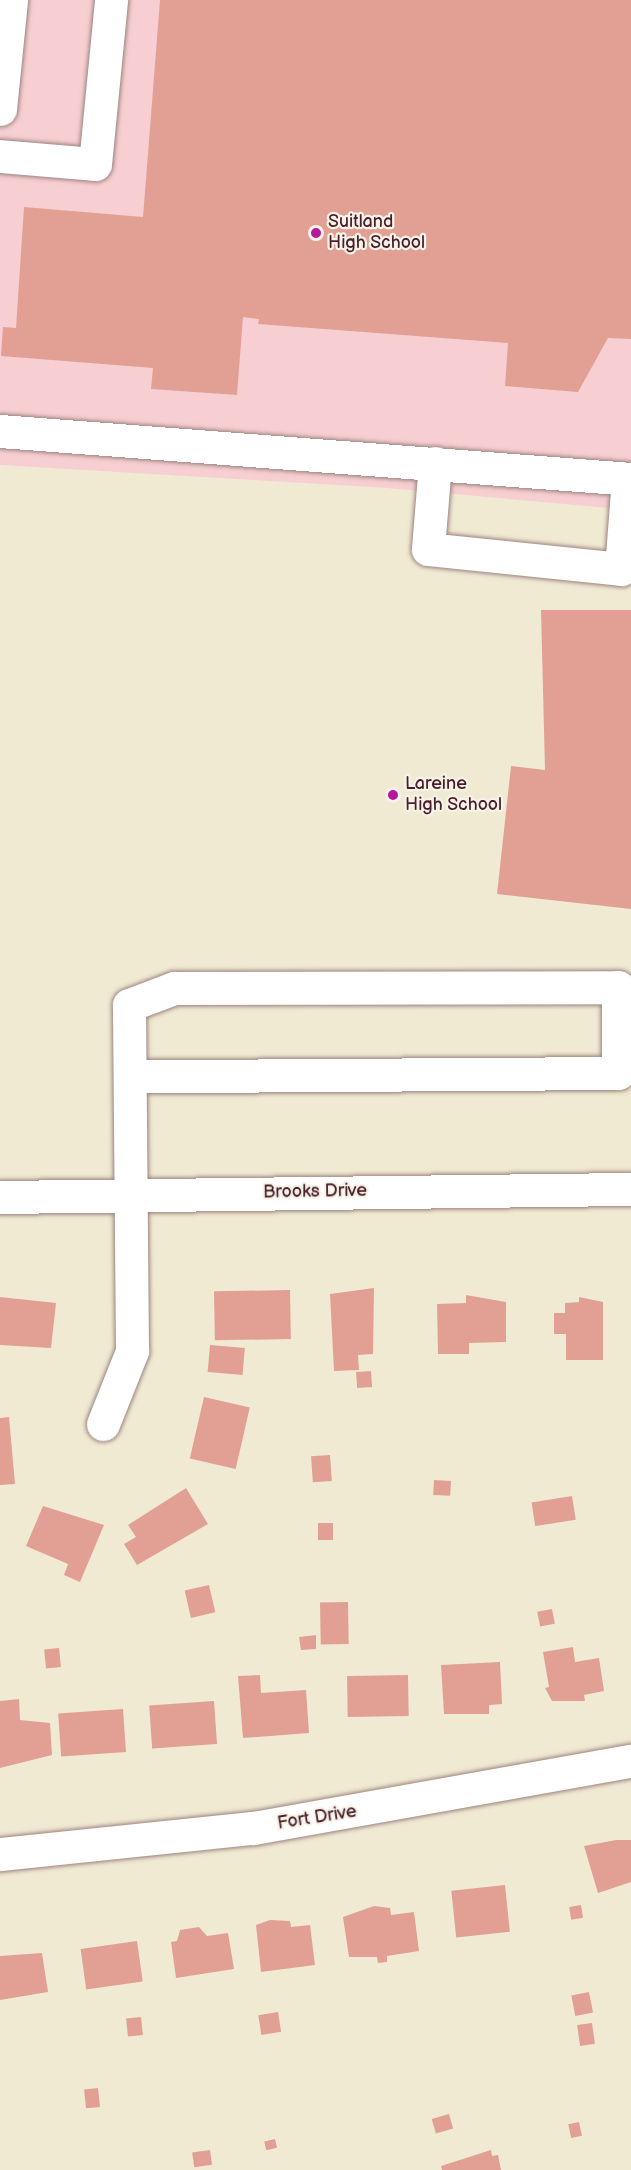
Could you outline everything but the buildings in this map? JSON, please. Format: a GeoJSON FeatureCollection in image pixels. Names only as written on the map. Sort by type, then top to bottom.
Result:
{"type":"FeatureCollection","features":[{"type":"Feature","properties":{"kind":"street"},"geometry":{"type":"LineString","coordinates":[[0,109],[11,0]]}},
{"type":"Feature","properties":{"kind":"street"},"geometry":{"type":"LineString","coordinates":[[0,156],[95,164],[111,0]]}},
{"type":"Feature","properties":{"kind":"street"},"geometry":{"type":"LineString","coordinates":[[0,431],[435,463],[629,479],[626,576],[428,549],[435,463]]}},
{"type":"Feature","properties":{"kind":"street"},"geometry":{"type":"LineString","coordinates":[[103,1424],[132,1351],[129,1005],[174,988],[618,987],[618,1073],[130,1076]]}},
{"type":"Feature","properties":{"kind":"street","name":"Brooks Drive"},"geometry":{"type":"LineString","coordinates":[[0,1197],[631,1189]]}},
{"type":"Feature","properties":{"kind":"street","name":"Fort Drive"},"geometry":{"type":"LineString","coordinates":[[0,1854],[253,1828],[631,1761]]}},
{"type":"Feature","properties":{"kind":"shaded area","name":"Suitland High School"},"geometry":{"type":"Polygon","coordinates":[[[0,0],[631,0],[631,510],[387,488],[0,465],[0,0]]]}},
{"type":"Feature","properties":{"kind":"place","name":"Suitland High School"},"geometry":{"type":"Point","coordinates":[316,233]}},
{"type":"Feature","properties":{"kind":"place","name":"Lareine High School"},"geometry":{"type":"Point","coordinates":[393,795]}}]}
